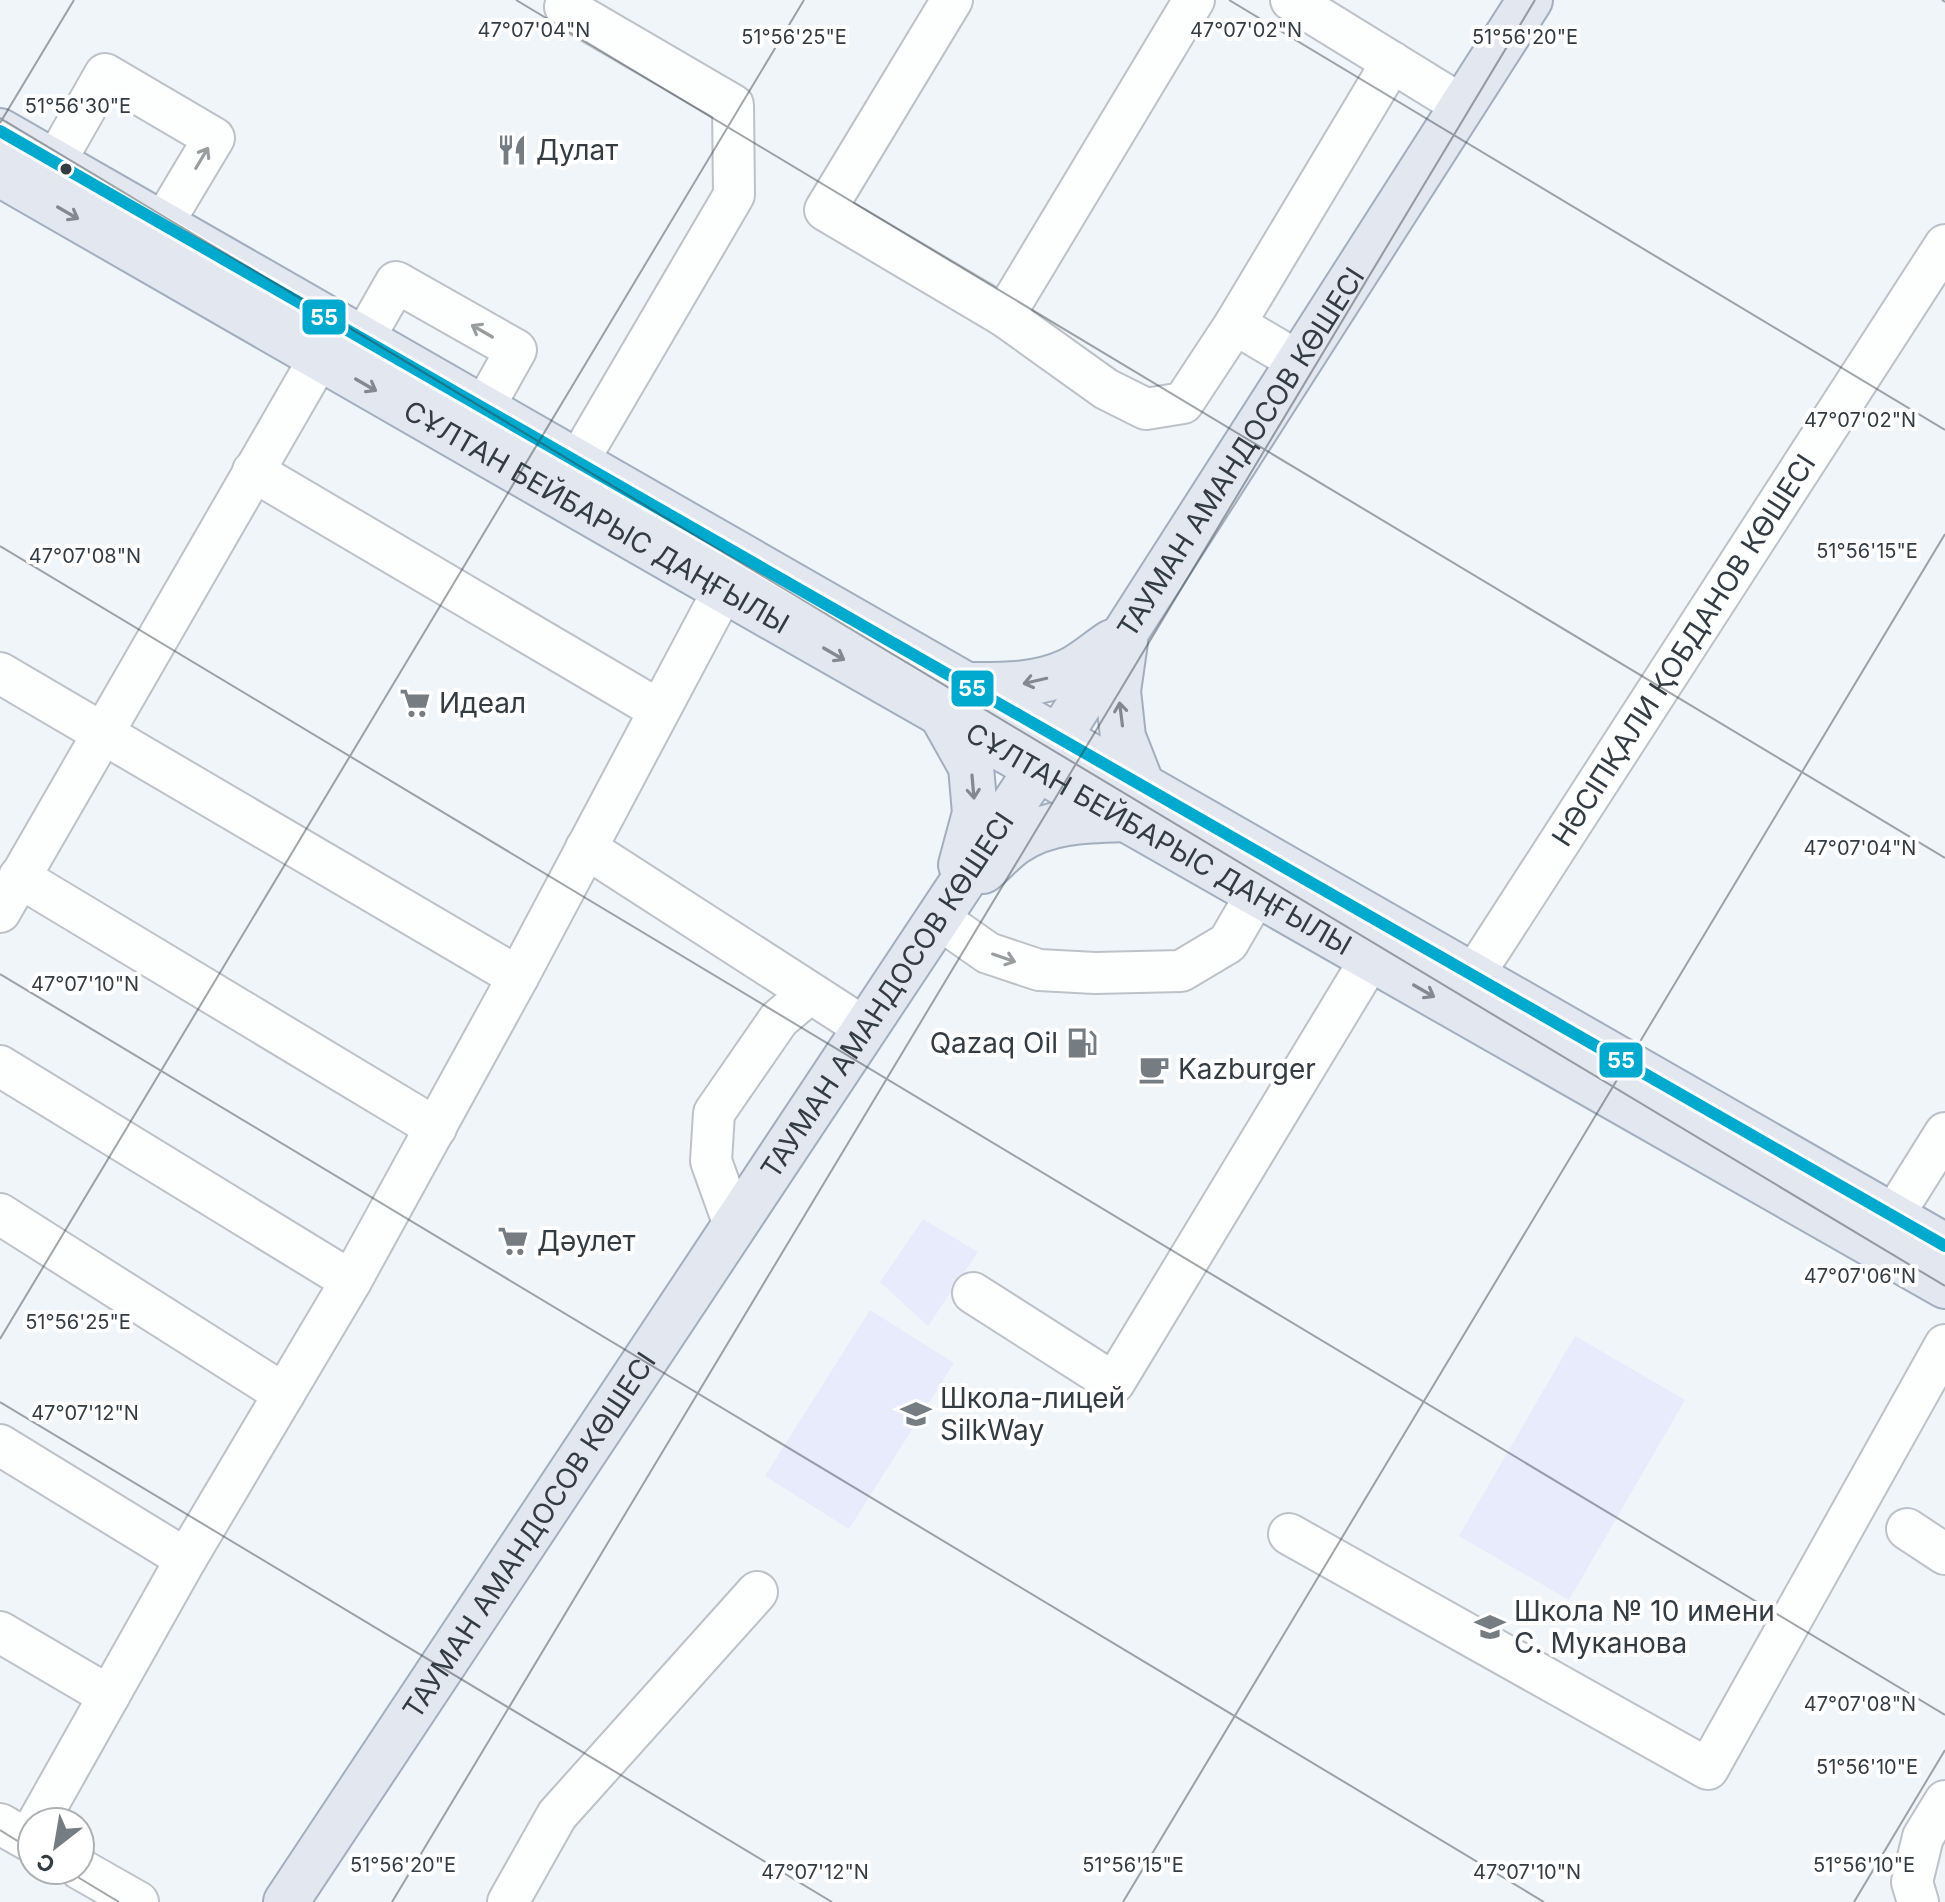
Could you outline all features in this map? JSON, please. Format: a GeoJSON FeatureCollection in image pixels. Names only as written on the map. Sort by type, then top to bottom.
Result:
{"type":"FeatureCollection","features":[{"type":"Feature","properties":{"kind":"main road","name":"ТАУМАН АМАНДОСОВ КӨШЕСІ"},"geometry":{"type":"LineString","coordinates":[[286,1902],[1127,631],[1530,0]]}},
{"type":"Feature","properties":{"kind":"main road","name":"СҰЛТАН БЕЙБАРЫС ДАҢҒЫЛЫ"},"geometry":{"type":"LineString","coordinates":[[0,131],[162,225],[723,591],[954,701]]}},
{"type":"Feature","properties":{"kind":"main road","name":"СҰЛТАН БЕЙБАРЫС ДАҢҒЫЛЫ"},"geometry":{"type":"LineString","coordinates":[[0,174],[483,409],[577,463],[954,701],[1046,754],[1135,804],[1473,976],[1945,1246]]}},
{"type":"Feature","properties":{"kind":"main road"},"geometry":{"type":"LineString","coordinates":[[944,908],[975,813],[971,767],[954,701],[1071,671],[1127,631]]}},
{"type":"Feature","properties":{"kind":"main road"},"geometry":{"type":"LineString","coordinates":[[944,908],[1018,841],[1050,827],[1135,804],[1118,691],[1127,631]]}},
{"type":"Feature","properties":{"kind":"main road","name":"СҰЛТАН БЕЙБАРЫС ДАҢҒЫЛЫ"},"geometry":{"type":"LineString","coordinates":[[1135,804],[1257,893],[1945,1286]]}},
{"type":"Feature","properties":{"kind":"street"},"geometry":{"type":"LineString","coordinates":[[952,0],[825,210],[1004,316],[1106,389],[1146,409],[1183,403],[1235,324],[1392,62]]}},
{"type":"Feature","properties":{"kind":"street"},"geometry":{"type":"LineString","coordinates":[[1004,316],[1194,0]]}},
{"type":"Feature","properties":{"kind":"street"},"geometry":{"type":"LineString","coordinates":[[1291,0],[1463,106]]}},
{"type":"Feature","properties":{"kind":"street"},"geometry":{"type":"LineString","coordinates":[[562,2],[733,105],[734,195],[577,463]]}},
{"type":"Feature","properties":{"kind":"street"},"geometry":{"type":"LineString","coordinates":[[55,162],[105,74],[214,138],[162,225]]}},
{"type":"Feature","properties":{"kind":"street","name":"НӘСІПҚАЛИ ҚОБДАНОВ КӨШЕСІ"},"geometry":{"type":"LineString","coordinates":[[1473,976],[1945,245]]}},
{"type":"Feature","properties":{"kind":"street"},"geometry":{"type":"LineString","coordinates":[[0,912],[253,471],[341,341],[396,282],[516,350],[483,409]]}},
{"type":"Feature","properties":{"kind":"street"},"geometry":{"type":"LineString","coordinates":[[1235,324],[1299,362]]}},
{"type":"Feature","properties":{"kind":"street"},"geometry":{"type":"LineString","coordinates":[[253,471],[659,710]]}},
{"type":"Feature","properties":{"kind":"street"},"geometry":{"type":"LineString","coordinates":[[42,1806],[351,1281],[518,977],[723,591]]}},
{"type":"Feature","properties":{"kind":"street"},"geometry":{"type":"LineString","coordinates":[[0,673],[518,977]]}},
{"type":"Feature","properties":{"kind":"street"},"geometry":{"type":"LineString","coordinates":[[586,848],[865,1028]]}},
{"type":"Feature","properties":{"kind":"street"},"geometry":{"type":"LineString","coordinates":[[19,877],[436,1128]]}},
{"type":"Feature","properties":{"kind":"street"},"geometry":{"type":"LineString","coordinates":[[944,908],[988,953],[1039,970],[1095,973],[1181,971],[1228,943],[1257,893]]}},
{"type":"Feature","properties":{"kind":"street"},"geometry":{"type":"LineString","coordinates":[[973,1293],[1114,1383],[1370,960]]}},
{"type":"Feature","properties":{"kind":"street"},"geometry":{"type":"LineString","coordinates":[[734,1225],[711,1161],[714,1113],[779,1019],[810,993]]}},
{"type":"Feature","properties":{"kind":"street"},"geometry":{"type":"LineString","coordinates":[[0,1066],[351,1281]]}},
{"type":"Feature","properties":{"kind":"street"},"geometry":{"type":"LineString","coordinates":[[1893,1216],[1945,1133]]}},
{"type":"Feature","properties":{"kind":"street"},"geometry":{"type":"LineString","coordinates":[[0,1214],[284,1394]]}},
{"type":"Feature","properties":{"kind":"street"},"geometry":{"type":"LineString","coordinates":[[1289,1534],[1708,1769],[1945,1346]]}},
{"type":"Feature","properties":{"kind":"street"},"geometry":{"type":"LineString","coordinates":[[0,1445],[186,1559]]}},
{"type":"Feature","properties":{"kind":"street"},"geometry":{"type":"LineString","coordinates":[[1907,1529],[1945,1554]]}},
{"type":"Feature","properties":{"kind":"street"},"geometry":{"type":"LineString","coordinates":[[508,1902],[557,1815],[757,1592]]}},
{"type":"Feature","properties":{"kind":"street"},"geometry":{"type":"LineString","coordinates":[[0,1632],[109,1696]]}},
{"type":"Feature","properties":{"kind":"street"},"geometry":{"type":"LineString","coordinates":[[1918,1902],[1912,1882],[1923,1837],[1945,1801]]}},
{"type":"Feature","properties":{"kind":"shaded area"},"geometry":{"type":"Polygon","coordinates":[[[923,1219],[978,1252],[928,1326],[880,1282],[923,1219]]]}},
{"type":"Feature","properties":{"kind":"shaded area"},"geometry":{"type":"Polygon","coordinates":[[[870,1310],[954,1363],[849,1529],[765,1476],[870,1310]]]}},
{"type":"Feature","properties":{"kind":"shaded area"},"geometry":{"type":"Polygon","coordinates":[[[1575,1336],[1685,1400],[1569,1600],[1459,1536],[1575,1336]]]}},
{"type":"Feature","properties":{"kind":"transit line","name":"55"},"geometry":{"type":"LineString","coordinates":[[0,131],[1945,1246]]}},
{"type":"Feature","properties":{"kind":"place","name":"Дулат"},"geometry":{"type":"Point","coordinates":[512,150]}},
{"type":"Feature","properties":{"kind":"place","name":"Идеал"},"geometry":{"type":"Point","coordinates":[415,703]}},
{"type":"Feature","properties":{"kind":"place","name":"Qazaq Oil"},"geometry":{"type":"Point","coordinates":[1082,1043]}},
{"type":"Feature","properties":{"kind":"place","name":"Kazburger"},"geometry":{"type":"Point","coordinates":[1154,1069]}},
{"type":"Feature","properties":{"kind":"place","name":"Дәулет"},"geometry":{"type":"Point","coordinates":[513,1241]}},
{"type":"Feature","properties":{"kind":"place","name":"Школа-лицей SilkWay"},"geometry":{"type":"Point","coordinates":[916,1414]}},
{"type":"Feature","properties":{"kind":"place","name":"Школа № 10 имени С. Муканова"},"geometry":{"type":"Point","coordinates":[1490,1627]}}]}
